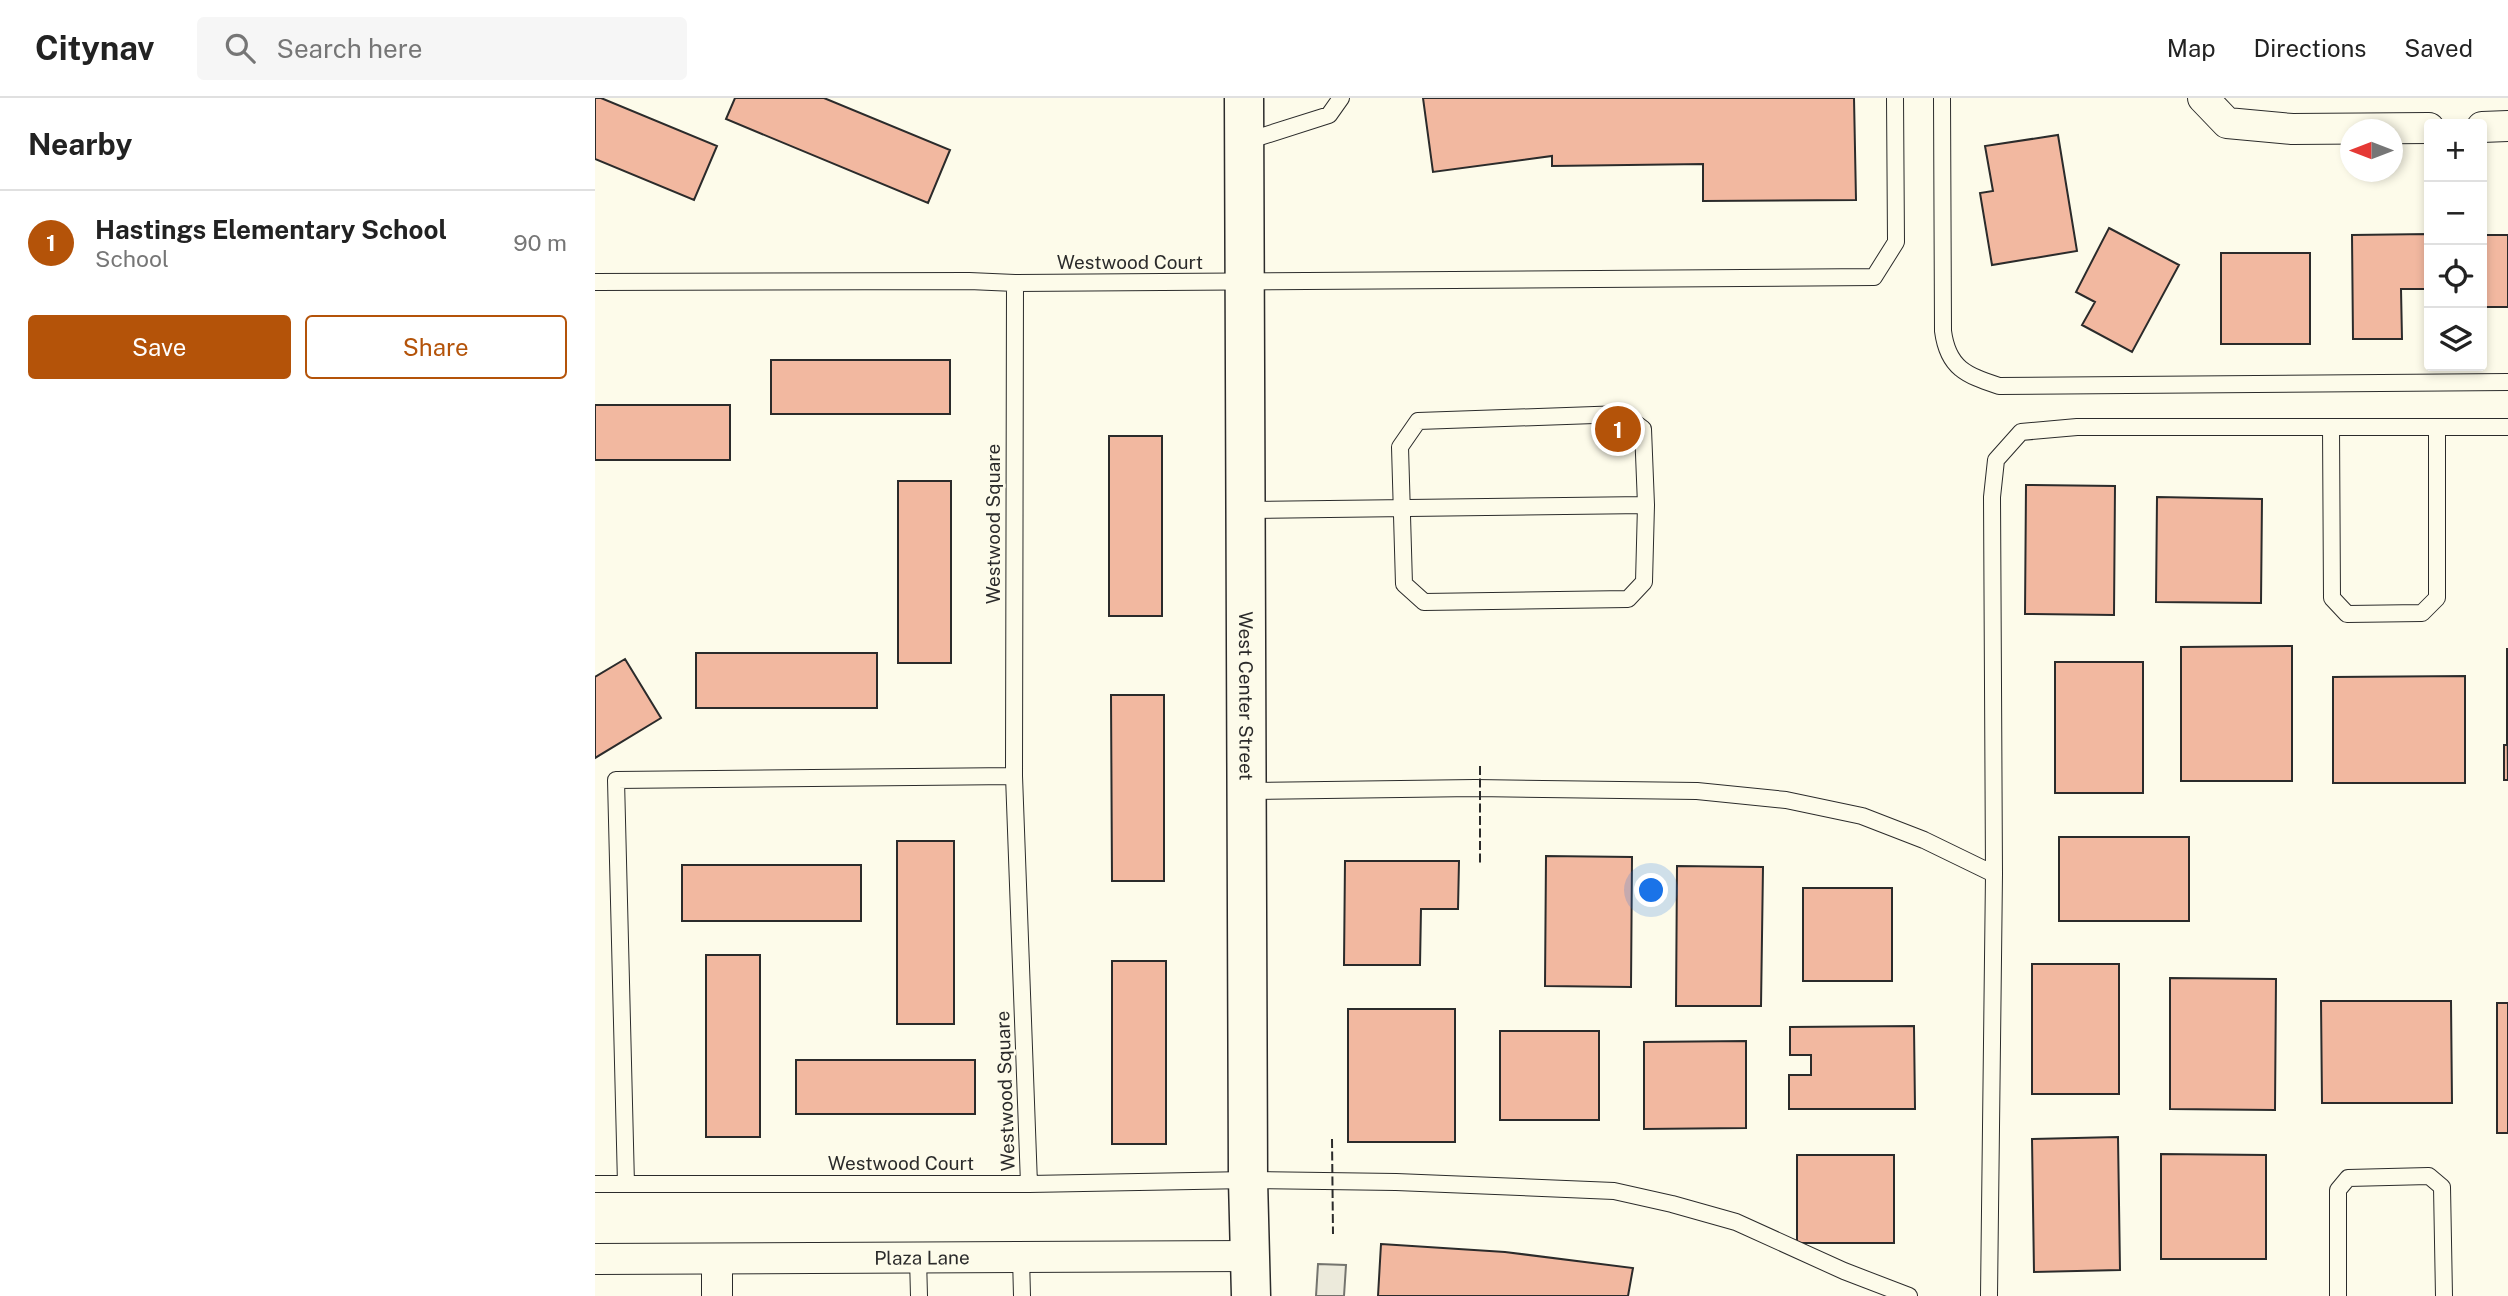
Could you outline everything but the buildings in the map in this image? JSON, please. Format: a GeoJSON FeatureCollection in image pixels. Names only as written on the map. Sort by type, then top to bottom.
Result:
{"type":"FeatureCollection","features":[{"type":"Feature","properties":{"kind":"street","name":"West Center Street"},"geometry":{"type":"LineString","coordinates":[[1244,98],[1248,1180],[1251,1296]]}},
{"type":"Feature","properties":{"kind":"street"},"geometry":{"type":"LineString","coordinates":[[2203,98],[2227,123],[2292,129],[2424,128]]}},
{"type":"Feature","properties":{"kind":"street"},"geometry":{"type":"LineString","coordinates":[[2487,127],[2508,126]]}},
{"type":"Feature","properties":{"kind":"street","name":"Plaza Lane"},"geometry":{"type":"LineString","coordinates":[[595,1259],[1249,1256]]}},
{"type":"Feature","properties":{"kind":"street"},"geometry":{"type":"LineString","coordinates":[[717,1259],[717,1296]]}},
{"type":"Feature","properties":{"kind":"lane"},"geometry":{"type":"LineString","coordinates":[[1244,142],[1329,115],[1341,98]]}},
{"type":"Feature","properties":{"kind":"lane","name":"Westwood Court"},"geometry":{"type":"LineString","coordinates":[[1015,283],[1874,277],[1896,242],[1895,98]]}},
{"type":"Feature","properties":{"kind":"lane"},"geometry":{"type":"LineString","coordinates":[[1942,98],[1943,331],[1945,346],[1954,364],[1971,376],[1999,386],[2508,382]]}},
{"type":"Feature","properties":{"kind":"lane"},"geometry":{"type":"LineString","coordinates":[[595,282],[1015,283]]}},
{"type":"Feature","properties":{"kind":"lane","name":"Westwood Square"},"geometry":{"type":"LineString","coordinates":[[1015,283],[1014,776],[1029,1184]]}},
{"type":"Feature","properties":{"kind":"lane"},"geometry":{"type":"LineString","coordinates":[[1623,414],[1643,429],[1646,505],[1644,582],[1628,599],[1425,602],[1404,584],[1400,447],[1418,421],[1623,414]]}},
{"type":"Feature","properties":{"kind":"lane"},"geometry":{"type":"LineString","coordinates":[[1989,1296],[1994,874],[1991,497],[1996,460],[2021,432],[2077,427],[2508,427]]}},
{"type":"Feature","properties":{"kind":"lane"},"geometry":{"type":"LineString","coordinates":[[2331,427],[2332,598],[2347,614],[2421,612],[2437,598],[2437,427]]}},
{"type":"Feature","properties":{"kind":"lane"},"geometry":{"type":"LineString","coordinates":[[1246,510],[1646,505]]}},
{"type":"Feature","properties":{"kind":"lane"},"geometry":{"type":"LineString","coordinates":[[626,1184],[616,780],[1014,776]]}},
{"type":"Feature","properties":{"kind":"lane"},"geometry":{"type":"LineString","coordinates":[[1247,791],[1491,788],[1697,791],[1773,799],[1862,816],[1924,840],[1994,874]]}},
{"type":"Feature","properties":{"kind":"lane"},"geometry":{"type":"LineString","coordinates":[[2338,1296],[2337,1190],[2348,1178],[2429,1176],[2442,1188],[2444,1296]]}},
{"type":"Feature","properties":{"kind":"lane","name":"Westwood Court"},"geometry":{"type":"LineString","coordinates":[[595,1184],[1029,1184],[1248,1180],[1614,1191],[1736,1222],[1844,1271],[1909,1296]]}},
{"type":"Feature","properties":{"kind":"lane"},"geometry":{"type":"LineString","coordinates":[[1021,1257],[1022,1296]]}},
{"type":"Feature","properties":{"kind":"lane"},"geometry":{"type":"LineString","coordinates":[[918,1258],[919,1296]]}},
{"type":"Feature","properties":{"kind":"shaded area"},"geometry":{"type":"Polygon","coordinates":[[[1318,1264],[1346,1265],[1344,1296],[1316,1296],[1318,1264]]]}},
{"type":"Feature","properties":{"kind":"fence"},"geometry":{"type":"LineString","coordinates":[[1480,766],[1480,865]]}},
{"type":"Feature","properties":{"kind":"fence"},"geometry":{"type":"LineString","coordinates":[[1332,1139],[1333,1234]]}},
{"type":"Feature","properties":{"kind":"place","name":"Hastings Elementary School"},"geometry":{"type":"Point","coordinates":[1618,429]}}]}
